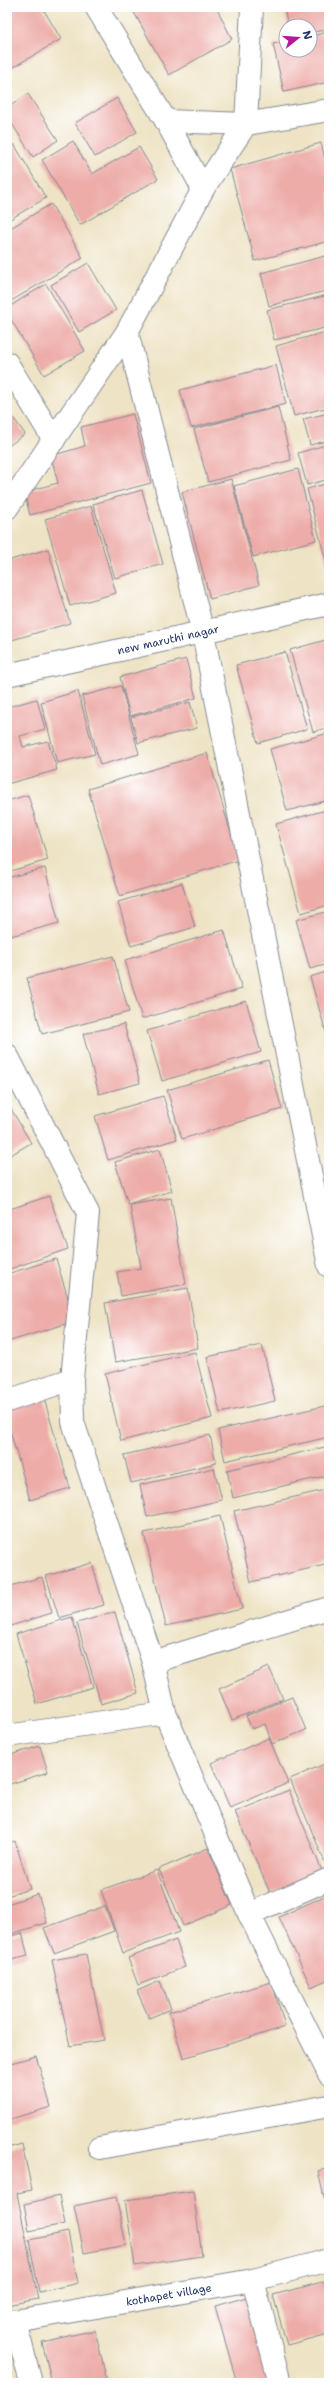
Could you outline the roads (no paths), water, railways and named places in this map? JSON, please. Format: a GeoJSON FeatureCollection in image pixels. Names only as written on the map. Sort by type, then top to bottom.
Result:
{"type":"FeatureCollection","features":[{"type":"Feature","properties":{"kind":"street"},"geometry":{"type":"LineString","coordinates":[[96,7],[166,121],[203,190]]}},
{"type":"Feature","properties":{"kind":"street"},"geometry":{"type":"LineString","coordinates":[[7,508],[127,332],[203,190],[246,124],[252,7]]}},
{"type":"Feature","properties":{"kind":"street"},"geometry":{"type":"LineString","coordinates":[[166,121],[246,124],[329,110]]}},
{"type":"Feature","properties":{"kind":"street"},"geometry":{"type":"LineString","coordinates":[[127,332],[203,633],[329,1266]]}},
{"type":"Feature","properties":{"kind":"street"},"geometry":{"type":"LineString","coordinates":[[7,363],[54,440]]}},
{"type":"Feature","properties":{"kind":"street","name":"new maruthi nagar"},"geometry":{"type":"LineString","coordinates":[[7,675],[329,604]]}},
{"type":"Feature","properties":{"kind":"street"},"geometry":{"type":"LineString","coordinates":[[7,1055],[88,1213],[72,1379],[73,1422],[153,1662],[165,1713],[249,1914],[329,2074]]}},
{"type":"Feature","properties":{"kind":"street"},"geometry":{"type":"LineString","coordinates":[[9,1396],[72,1379]]}},
{"type":"Feature","properties":{"kind":"street"},"geometry":{"type":"LineString","coordinates":[[153,1662],[329,1608]]}},
{"type":"Feature","properties":{"kind":"street"},"geometry":{"type":"LineString","coordinates":[[7,1736],[165,1713]]}},
{"type":"Feature","properties":{"kind":"street"},"geometry":{"type":"LineString","coordinates":[[249,1914],[329,1879]]}},
{"type":"Feature","properties":{"kind":"street"},"geometry":{"type":"LineString","coordinates":[[99,2148],[329,2106]]}},
{"type":"Feature","properties":{"kind":"street","name":"kothapet village"},"geometry":{"type":"LineString","coordinates":[[11,2321],[253,2280],[329,2260]]}},
{"type":"Feature","properties":{"kind":"street"},"geometry":{"type":"LineString","coordinates":[[253,2280],[280,2383]]}},
{"type":"Feature","properties":{"kind":"street"},"geometry":{"type":"LineString","coordinates":[[11,2321],[30,2383]]}}]}
